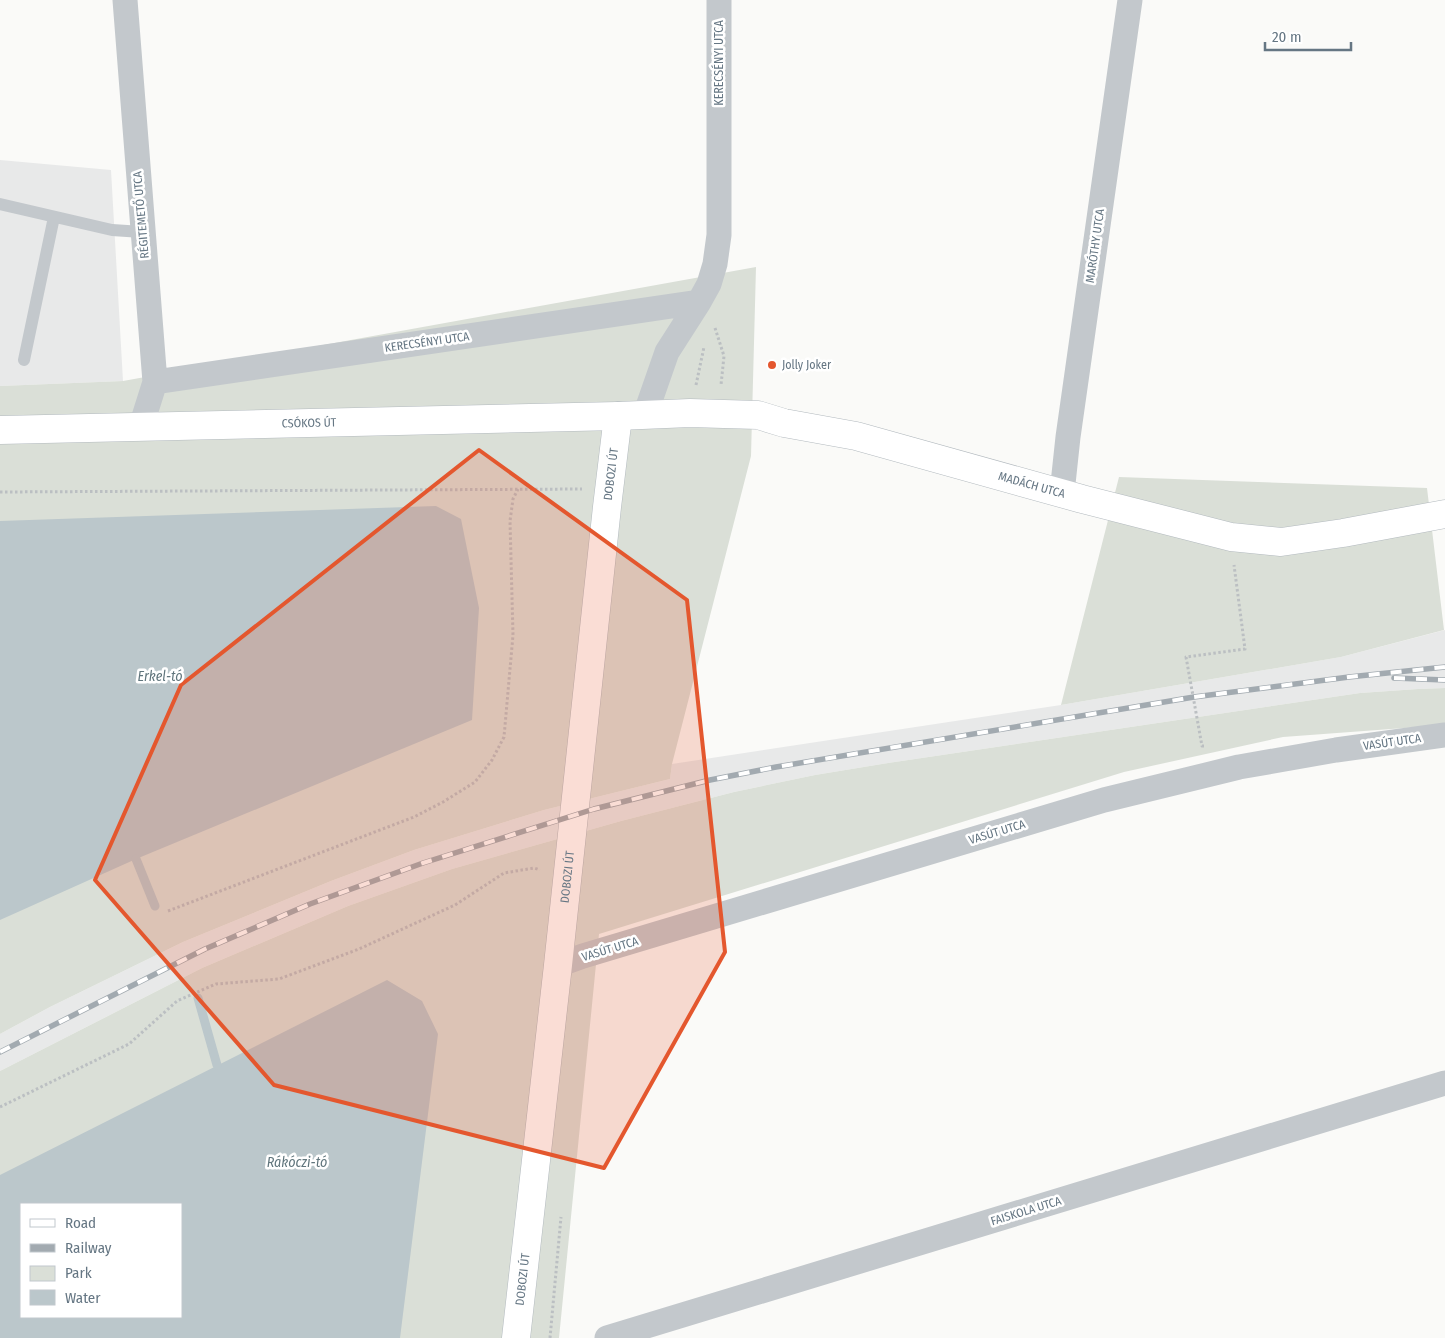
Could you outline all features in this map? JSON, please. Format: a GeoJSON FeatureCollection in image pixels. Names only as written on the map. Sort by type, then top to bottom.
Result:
{"type":"FeatureCollection","features":[{"type":"Feature","properties":{"kind":"main road","name":"MADÁCH UTCA"},"geometry":{"type":"LineString","coordinates":[[618,416],[690,412],[758,415],[784,423],[856,436],[1231,537],[1281,542],[1343,533],[1445,514]]}},
{"type":"Feature","properties":{"kind":"main road","name":"CSÓKOS ÚT"},"geometry":{"type":"LineString","coordinates":[[0,430],[618,416]]}},
{"type":"Feature","properties":{"kind":"main road","name":"DOBOZI ÚT"},"geometry":{"type":"LineString","coordinates":[[516,1338],[618,416]]}},
{"type":"Feature","properties":{"kind":"street","name":"RÉGITEMETŐ UTCA"},"geometry":{"type":"LineString","coordinates":[[124,0],[155,382],[143,420],[138,428]]}},
{"type":"Feature","properties":{"kind":"street","name":"KERECSÉNYI UTCA"},"geometry":{"type":"LineString","coordinates":[[645,415],[667,352],[709,284],[715,264],[719,235],[719,0]]}},
{"type":"Feature","properties":{"kind":"street","name":"MARÓTHY UTCA"},"geometry":{"type":"LineString","coordinates":[[1062,493],[1068,437],[1130,0]]}},
{"type":"Feature","properties":{"kind":"street","name":"KERECSÉNYI UTCA"},"geometry":{"type":"LineString","coordinates":[[155,382],[699,302]]}},
{"type":"Feature","properties":{"kind":"street","name":"VASÚT UTCA"},"geometry":{"type":"LineString","coordinates":[[558,965],[1104,800],[1240,766],[1445,735]]}},
{"type":"Feature","properties":{"kind":"street","name":"FAISKOLA UTCA"},"geometry":{"type":"LineString","coordinates":[[607,1338],[1445,1083]]}},
{"type":"Feature","properties":{"kind":"lane"},"geometry":{"type":"LineString","coordinates":[[0,204],[112,230],[142,232]]}},
{"type":"Feature","properties":{"kind":"lane"},"geometry":{"type":"LineString","coordinates":[[24,360],[54,217]]}},
{"type":"Feature","properties":{"kind":"path"},"geometry":{"type":"LineString","coordinates":[[690,412],[705,341]]}},
{"type":"Feature","properties":{"kind":"path"},"geometry":{"type":"LineString","coordinates":[[168,911],[414,817],[475,782],[492,760],[504,737],[513,635],[510,521],[513,500],[518,489]]}},
{"type":"Feature","properties":{"kind":"path"},"geometry":{"type":"LineString","coordinates":[[0,492],[609,489]]}},
{"type":"Feature","properties":{"kind":"path"},"geometry":{"type":"LineString","coordinates":[[1210,745],[1202,746],[1186,657],[1244,650],[1231,537]]}},
{"type":"Feature","properties":{"kind":"path"},"geometry":{"type":"LineString","coordinates":[[0,1107],[129,1044],[177,1002],[216,984],[279,979],[359,950],[455,905],[504,873],[534,868],[567,878]]}},
{"type":"Feature","properties":{"kind":"highlighted area"},"geometry":{"type":"Polygon","coordinates":[[[479,450],[687,600],[725,952],[604,1168],[274,1085],[95,880],[181,685],[479,450]]]}},
{"type":"Feature","properties":{"kind":"shaded area"},"geometry":{"type":"Polygon","coordinates":[[[0,160],[111,170],[123,381],[0,386],[0,160]]]}},
{"type":"Feature","properties":{"kind":"shaded area"},"geometry":{"type":"Polygon","coordinates":[[[1445,630],[1445,688],[1360,693],[815,775],[734,792],[621,821],[452,869],[348,906],[202,968],[0,1071],[0,1034],[50,1007],[183,942],[331,881],[414,850],[544,810],[670,779],[672,764],[1061,705],[1341,657],[1445,630]]]}},
{"type":"Feature","properties":{"kind":"green space"},"geometry":{"type":"Polygon","coordinates":[[[756,267],[751,456],[672,764],[670,779],[544,810],[414,850],[331,881],[183,942],[50,1007],[0,1034],[0,386],[123,381],[756,267]]]}},
{"type":"Feature","properties":{"kind":"green space"},"geometry":{"type":"Polygon","coordinates":[[[1119,477],[1427,488],[1444,630],[1341,657],[1061,705],[1119,477]]]}},
{"type":"Feature","properties":{"kind":"green space"},"geometry":{"type":"Polygon","coordinates":[[[1445,688],[1445,725],[1283,737],[1124,772],[599,934],[559,1338],[0,1338],[0,1071],[202,968],[348,906],[452,869],[621,821],[734,792],[815,775],[888,763],[1360,693],[1445,688]]]}},
{"type":"Feature","properties":{"kind":"water","name":"Erkel-tó"},"geometry":{"type":"Polygon","coordinates":[[[436,506],[461,519],[479,608],[472,720],[136,859],[0,920],[0,521],[436,506]]]}},
{"type":"Feature","properties":{"kind":"water","name":"Rákóczi-tó"},"geometry":{"type":"Polygon","coordinates":[[[387,980],[422,1001],[438,1034],[400,1338],[0,1338],[0,1175],[387,980]]]}},
{"type":"Feature","properties":{"kind":"waterway"},"geometry":{"type":"LineString","coordinates":[[136,859],[155,906]]}},
{"type":"Feature","properties":{"kind":"waterway"},"geometry":{"type":"LineString","coordinates":[[198,998],[217,1065]]}},
{"type":"Feature","properties":{"kind":"railway"},"geometry":{"type":"LineString","coordinates":[[0,1052],[205,949],[310,904],[423,863],[594,809],[710,780],[776,767],[1194,697],[1445,667]]}},
{"type":"Feature","properties":{"kind":"railway"},"geometry":{"type":"LineString","coordinates":[[1394,678],[1445,680]]}},
{"type":"Feature","properties":{"kind":"place","name":"Jolly Joker"},"geometry":{"type":"Point","coordinates":[772,365]}}]}
